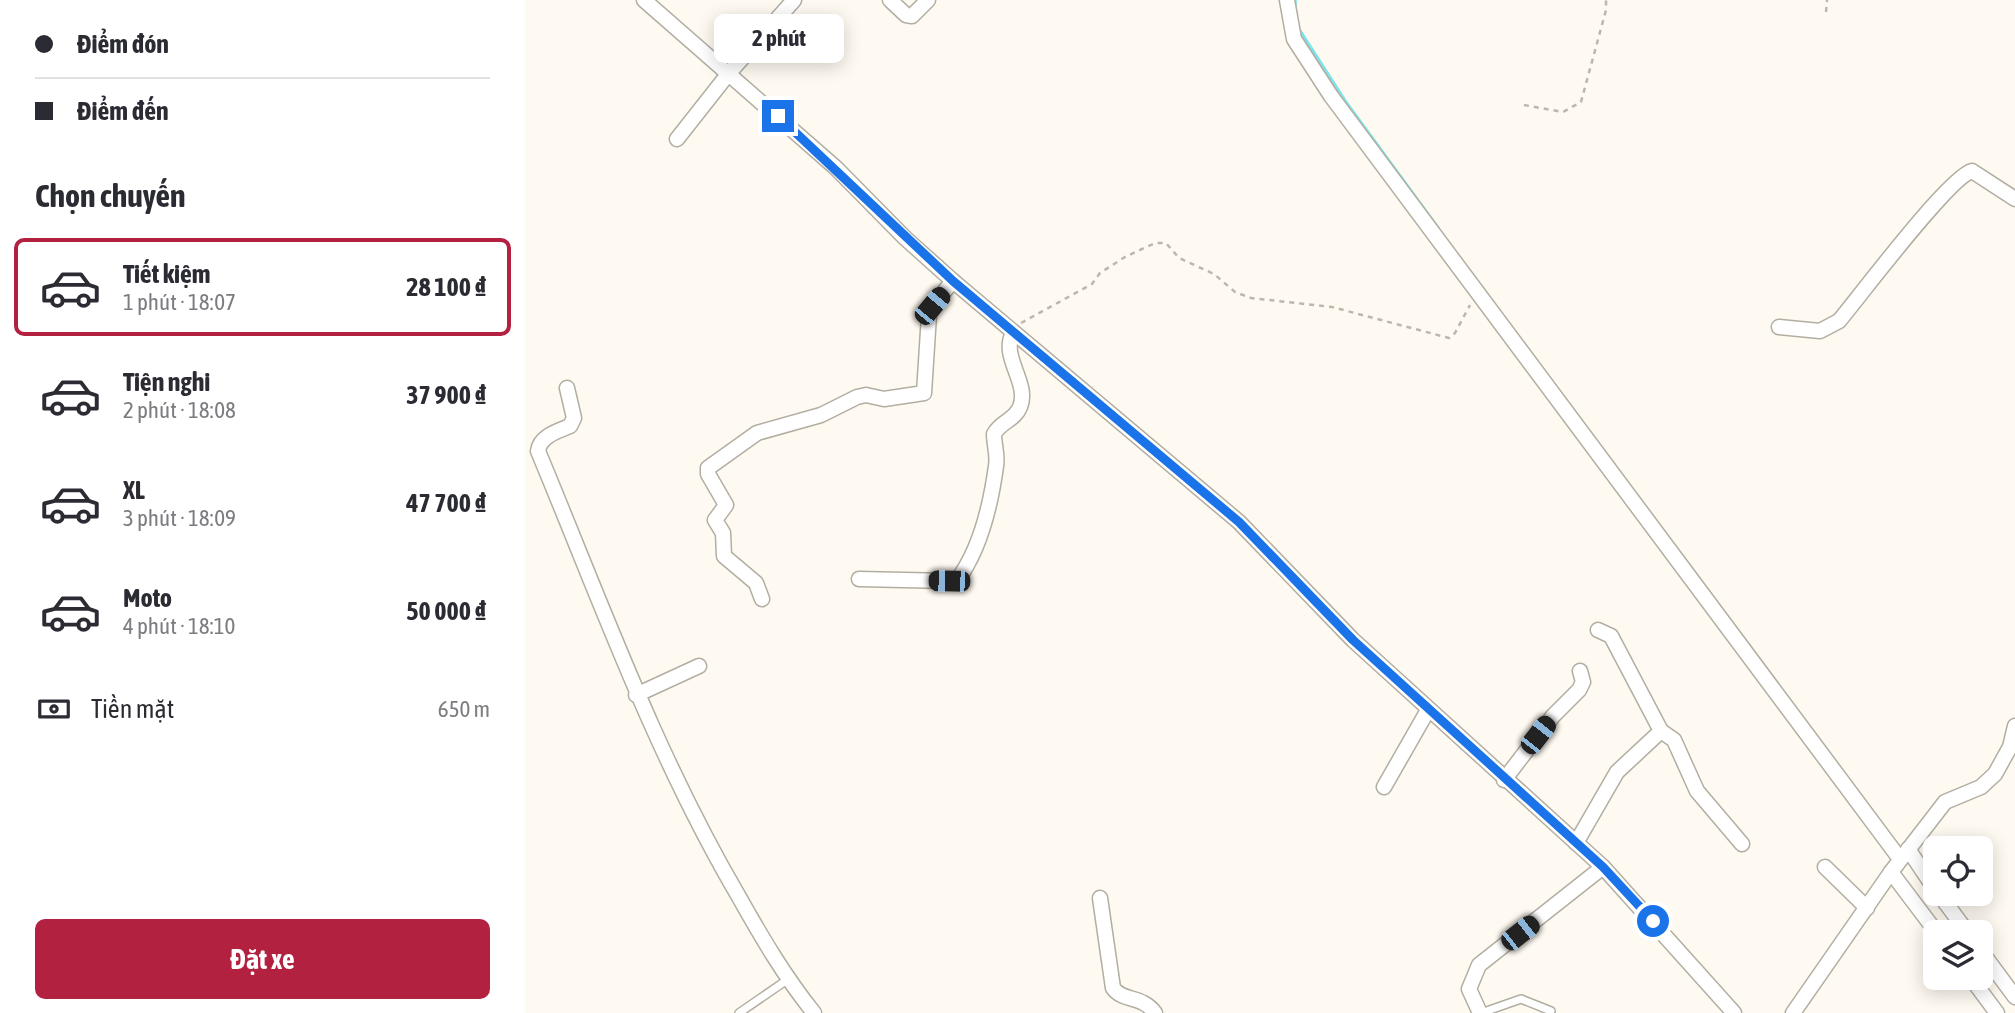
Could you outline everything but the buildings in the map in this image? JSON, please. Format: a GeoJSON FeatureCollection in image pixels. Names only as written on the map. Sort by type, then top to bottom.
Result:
{"type":"FeatureCollection","features":[{"type":"Feature","properties":{"kind":"street"},"geometry":{"type":"LineString","coordinates":[[644,0],[836,168],[905,238],[953,281],[1239,522],[1353,640],[1504,780],[1603,867],[1734,1013]]}},
{"type":"Feature","properties":{"kind":"street"},"geometry":{"type":"LineString","coordinates":[[677,139],[729,73],[794,0]]}},
{"type":"Feature","properties":{"kind":"street"},"geometry":{"type":"LineString","coordinates":[[890,0],[906,15],[912,16],[927,0]]}},
{"type":"Feature","properties":{"kind":"street"},"geometry":{"type":"LineString","coordinates":[[1287,0],[1294,39],[1331,96],[1477,293],[1923,875]]}},
{"type":"Feature","properties":{"kind":"street"},"geometry":{"type":"LineString","coordinates":[[1779,327],[1820,331],[1839,321],[1940,198],[1966,172],[1972,170],[2015,199]]}},
{"type":"Feature","properties":{"kind":"street"},"geometry":{"type":"LineString","coordinates":[[762,598],[755,583],[724,556],[723,533],[715,520],[726,505],[708,474],[708,468],[757,433],[821,415],[857,397],[866,395],[884,399],[924,393],[929,315],[932,306],[953,281]]}},
{"type":"Feature","properties":{"kind":"street"},"geometry":{"type":"LineString","coordinates":[[859,579],[949,581],[958,579],[963,572],[976,546],[997,463],[994,434],[1020,408],[1021,398],[1008,348],[1012,332]]}},
{"type":"Feature","properties":{"kind":"street"},"geometry":{"type":"LineString","coordinates":[[567,388],[573,418],[570,426],[543,439],[538,451],[636,695],[707,843],[787,980],[814,1013]]}},
{"type":"Feature","properties":{"kind":"street"},"geometry":{"type":"LineString","coordinates":[[1598,630],[1611,636],[1661,731],[1674,740],[1697,792],[1742,844]]}},
{"type":"Feature","properties":{"kind":"street"},"geometry":{"type":"LineString","coordinates":[[636,695],[699,666]]}},
{"type":"Feature","properties":{"kind":"street"},"geometry":{"type":"LineString","coordinates":[[1504,780],[1553,716],[1579,690],[1583,682],[1580,671]]}},
{"type":"Feature","properties":{"kind":"street"},"geometry":{"type":"LineString","coordinates":[[1384,787],[1428,710]]}},
{"type":"Feature","properties":{"kind":"street"},"geometry":{"type":"LineString","coordinates":[[1793,1013],[1891,872],[1945,802],[1981,787],[1995,774],[2010,747],[2015,726]]}},
{"type":"Feature","properties":{"kind":"street"},"geometry":{"type":"LineString","coordinates":[[1576,843],[1618,772],[1661,731]]}},
{"type":"Feature","properties":{"kind":"street"},"geometry":{"type":"LineString","coordinates":[[1481,1013],[1469,989],[1479,965],[1603,867]]}},
{"type":"Feature","properties":{"kind":"street"},"geometry":{"type":"LineString","coordinates":[[1825,867],[1867,908]]}},
{"type":"Feature","properties":{"kind":"street"},"geometry":{"type":"LineString","coordinates":[[1891,872],[1927,920]]}},
{"type":"Feature","properties":{"kind":"street"},"geometry":{"type":"LineString","coordinates":[[1100,898],[1113,988],[1117,993],[1143,1001],[1155,1013]]}},
{"type":"Feature","properties":{"kind":"street"},"geometry":{"type":"LineString","coordinates":[[1993,967],[2015,997]]}},
{"type":"Feature","properties":{"kind":"street"},"geometry":{"type":"LineString","coordinates":[[1980,990],[1997,1013]]}},
{"type":"Feature","properties":{"kind":"lane"},"geometry":{"type":"LineString","coordinates":[[739,1013],[787,980]]}},
{"type":"Feature","properties":{"kind":"lane"},"geometry":{"type":"LineString","coordinates":[[1481,1013],[1521,999],[1551,1011]]}},
{"type":"Feature","properties":{"kind":"path"},"geometry":{"type":"LineString","coordinates":[[1524,105],[1563,112],[1581,102],[1606,10],[1606,0]]}},
{"type":"Feature","properties":{"kind":"path"},"geometry":{"type":"LineString","coordinates":[[1826,12],[1827,0]]}},
{"type":"Feature","properties":{"kind":"path"},"geometry":{"type":"LineString","coordinates":[[1012,332],[1092,284],[1100,273],[1125,257],[1155,243],[1166,243],[1179,257],[1214,274],[1235,292],[1251,298],[1332,307],[1449,338],[1455,333],[1477,293]]}},
{"type":"Feature","properties":{"kind":"waterway"},"geometry":{"type":"LineString","coordinates":[[1295,0],[1295,10]]}},
{"type":"Feature","properties":{"kind":"waterway"},"geometry":{"type":"LineString","coordinates":[[1298,28],[1345,101],[1438,228]]}},
{"type":"Feature","properties":{"kind":"route"},"geometry":{"type":"LineString","coordinates":[[778,116],[953,281],[1239,522],[1353,640],[1603,867],[1653,921]]}}]}
